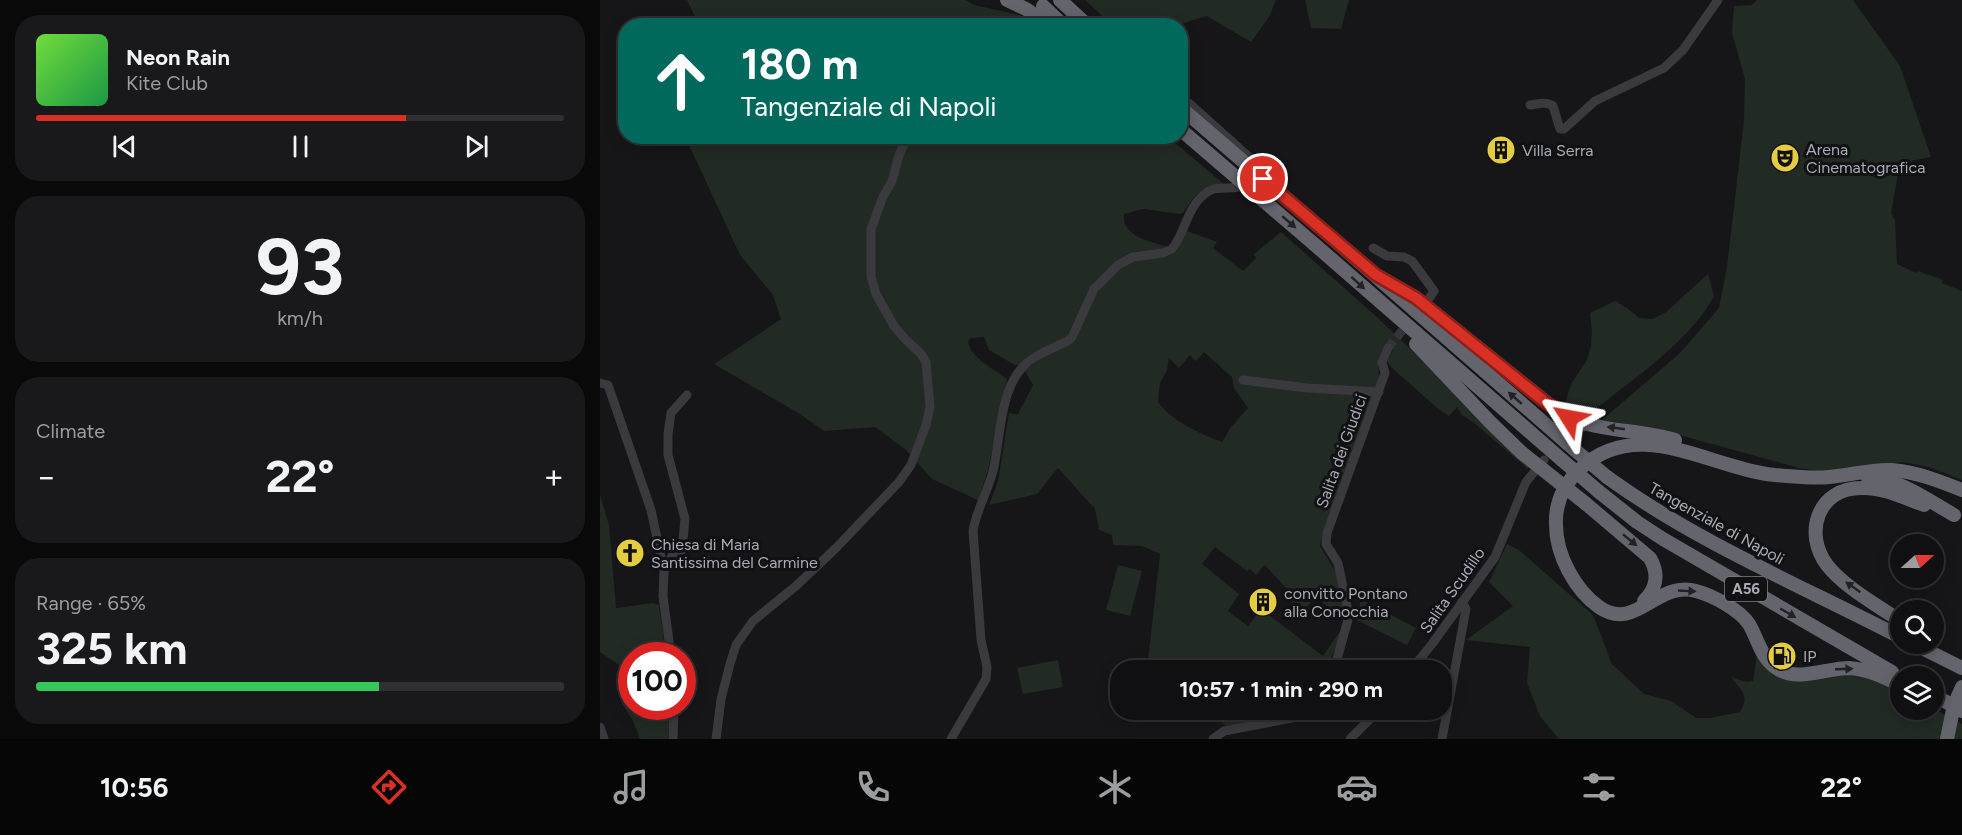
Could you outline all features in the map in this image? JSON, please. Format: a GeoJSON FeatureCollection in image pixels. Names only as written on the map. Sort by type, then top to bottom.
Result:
{"type":"FeatureCollection","features":[{"type":"Feature","properties":{"kind":"highway"},"geometry":{"type":"LineString","coordinates":[[1007,0],[1037,6],[1053,18]]}},
{"type":"Feature","properties":{"kind":"highway"},"geometry":{"type":"LineString","coordinates":[[1060,0],[1079,18]]}},
{"type":"Feature","properties":{"kind":"highway"},"geometry":{"type":"LineString","coordinates":[[1072,0],[1087,18]]}},
{"type":"Feature","properties":{"kind":"highway","name":"Tangenziale di Napoli"},"geometry":{"type":"LineString","coordinates":[[1188,114],[1607,477],[1677,524],[1890,626]]}},
{"type":"Feature","properties":{"kind":"highway","name":"A56"},"geometry":{"type":"LineString","coordinates":[[1188,136],[1598,491],[1637,522],[1662,539],[1890,671]]}},
{"type":"Feature","properties":{"kind":"highway"},"geometry":{"type":"LineString","coordinates":[[1376,275],[1416,298],[1544,401],[1569,418],[1594,426],[1660,436],[1816,478]]}},
{"type":"Feature","properties":{"kind":"highway"},"geometry":{"type":"LineString","coordinates":[[1374,298],[1522,453],[1585,503],[1646,552],[1653,564],[1656,576],[1652,592],[1638,604],[1619,609],[1602,603],[1580,578],[1564,546],[1561,524],[1564,503],[1577,482],[1590,469],[1619,454],[1640,450],[1671,453],[1777,482],[1825,484],[1865,478],[1883,479],[1899,484],[1958,517]]}},
{"type":"Feature","properties":{"kind":"highway"},"geometry":{"type":"LineString","coordinates":[[1890,680],[1875,673],[1857,669],[1795,674],[1782,671],[1766,658],[1749,625],[1738,612],[1697,591],[1668,592],[1631,613],[1618,614],[1604,610],[1576,583],[1558,543],[1557,512],[1566,486],[1584,466],[1600,456],[1619,448],[1647,444],[1663,446],[1761,473],[1816,478],[1878,470],[1893,471],[1924,476],[1962,490]]}},
{"type":"Feature","properties":{"kind":"highway"},"geometry":{"type":"LineString","coordinates":[[1890,623],[1841,580],[1827,564],[1815,539],[1818,515],[1834,496],[1845,490],[1861,488],[1878,490],[1958,517]]}},
{"type":"Feature","properties":{"kind":"highway"},"geometry":{"type":"LineString","coordinates":[[1853,603],[1890,625]]}},
{"type":"Feature","properties":{"kind":"highway"},"geometry":{"type":"LineString","coordinates":[[1944,653],[1961,666]]}},
{"type":"Feature","properties":{"kind":"highway"},"geometry":{"type":"LineString","coordinates":[[1935,654],[1961,666]]}},
{"type":"Feature","properties":{"kind":"highway"},"geometry":{"type":"LineString","coordinates":[[1957,713],[1954,705],[1962,687]]}},
{"type":"Feature","properties":{"kind":"highway"},"geometry":{"type":"LineString","coordinates":[[1947,739],[1962,699]]}},
{"type":"Feature","properties":{"kind":"highway"},"geometry":{"type":"LineString","coordinates":[[1944,703],[1957,713]]}},
{"type":"Feature","properties":{"kind":"street"},"geometry":{"type":"LineString","coordinates":[[1530,105],[1547,102],[1553,106],[1560,129],[1564,129],[1595,101],[1664,68],[1683,50],[1718,0]]}},
{"type":"Feature","properties":{"kind":"street"},"geometry":{"type":"LineString","coordinates":[[951,739],[986,679],[987,667],[981,640],[973,531],[989,487],[1008,394],[1016,376],[1034,357],[1072,337],[1094,289],[1118,265],[1133,257],[1163,253],[1173,249],[1186,218],[1204,194],[1217,188],[1243,186],[1254,174],[1254,168],[1248,156],[1188,102]]}},
{"type":"Feature","properties":{"kind":"street"},"geometry":{"type":"LineString","coordinates":[[716,739],[722,699],[736,645],[753,621],[796,586],[836,548],[899,482],[911,465],[926,425],[930,407],[926,362],[894,326],[876,294],[871,277],[871,229],[883,197],[892,181],[904,144]]}},
{"type":"Feature","properties":{"kind":"street"},"geometry":{"type":"LineString","coordinates":[[1373,248],[1387,256],[1404,257],[1412,261],[1434,291],[1430,297]]}},
{"type":"Feature","properties":{"kind":"street","name":"Salita dei Giudici"},"geometry":{"type":"LineString","coordinates":[[1337,660],[1349,616],[1338,563],[1326,544],[1327,533],[1379,392],[1385,373],[1382,362],[1388,348]]}},
{"type":"Feature","properties":{"kind":"street"},"geometry":{"type":"LineString","coordinates":[[1243,380],[1307,388],[1379,392]]}},
{"type":"Feature","properties":{"kind":"street"},"geometry":{"type":"LineString","coordinates":[[600,383],[608,385],[651,510],[664,571],[663,596],[669,642]]}},
{"type":"Feature","properties":{"kind":"street"},"geometry":{"type":"LineString","coordinates":[[664,571],[673,554],[682,550],[685,519],[668,455],[668,434],[671,413],[687,395]]}},
{"type":"Feature","properties":{"kind":"street","name":"Salita Scudillo"},"geometry":{"type":"LineString","coordinates":[[1418,660],[1495,557],[1526,482],[1544,460]]}},
{"type":"Feature","properties":{"kind":"street"},"geometry":{"type":"LineString","coordinates":[[1442,739],[1466,609],[1462,602]]}},
{"type":"Feature","properties":{"kind":"street"},"geometry":{"type":"LineString","coordinates":[[673,739],[674,720]]}},
{"type":"Feature","properties":{"kind":"street"},"geometry":{"type":"LineString","coordinates":[[1213,739],[1224,731],[1282,720]]}},
{"type":"Feature","properties":{"kind":"street"},"geometry":{"type":"LineString","coordinates":[[1350,739],[1368,720]]}},
{"type":"Feature","properties":{"kind":"street"},"geometry":{"type":"LineString","coordinates":[[600,727],[604,739]]}},
{"type":"Feature","properties":{"kind":"shaded area"},"geometry":{"type":"Polygon","coordinates":[[[687,0],[965,0],[974,5],[1026,18],[696,18],[687,0]]]}},
{"type":"Feature","properties":{"kind":"shaded area"},"geometry":{"type":"Polygon","coordinates":[[[1085,0],[1276,0],[1269,17],[1251,42],[1207,16],[1188,22],[1188,18],[1104,18],[1085,0]]]}},
{"type":"Feature","properties":{"kind":"shaded area"},"geometry":{"type":"Polygon","coordinates":[[[1305,0],[1349,0],[1341,29],[1311,28],[1305,0]]]}},
{"type":"Feature","properties":{"kind":"shaded area"},"geometry":{"type":"Polygon","coordinates":[[[1757,0],[1853,0],[1900,66],[1931,157],[1900,163],[1891,213],[1895,220],[1897,264],[1916,273],[1918,271],[1943,280],[1942,283],[1962,291],[1962,480],[1929,467],[1903,462],[1825,472],[1799,468],[1654,428],[1602,420],[1680,353],[1719,308],[1727,267],[1744,120],[1745,79],[1732,33],[1734,6],[1752,5],[1757,0]]]}},
{"type":"Feature","properties":{"kind":"shaded area"},"geometry":{"type":"Polygon","coordinates":[[[1176,144],[1224,184],[1200,192],[1181,214],[1143,209],[1124,214],[1124,222],[1133,233],[1169,247],[1119,261],[1094,282],[1066,339],[1026,358],[1019,365],[989,350],[984,337],[971,338],[968,341],[973,353],[983,363],[1007,379],[988,470],[978,500],[932,479],[906,450],[875,427],[824,431],[800,414],[714,364],[781,319],[773,295],[740,255],[689,145],[1176,144]]]}},
{"type":"Feature","properties":{"kind":"shaded area"},"geometry":{"type":"Polygon","coordinates":[[[1187,231],[1217,242],[1213,248],[1243,271],[1256,258],[1254,254],[1281,232],[1378,318],[1530,465],[1528,469],[1462,415],[1457,407],[1449,416],[1436,407],[1392,368],[1387,361],[1393,350],[1386,344],[1378,359],[1379,381],[1325,526],[1320,546],[1335,571],[1346,620],[1315,597],[1301,614],[1290,605],[1295,598],[1265,565],[1256,575],[1215,547],[1202,564],[1239,594],[1228,611],[1248,626],[1261,609],[1323,656],[1340,631],[1343,631],[1330,660],[1148,660],[1160,554],[1142,546],[1113,545],[1112,535],[1099,530],[1095,509],[1058,468],[1037,494],[989,505],[998,481],[1009,413],[1018,414],[1033,385],[1025,371],[1036,361],[1069,343],[1101,286],[1117,269],[1129,262],[1167,256],[1176,252],[1187,231]],[[1204,352],[1196,361],[1190,355],[1179,368],[1169,358],[1167,370],[1160,383],[1158,402],[1179,421],[1222,442],[1231,427],[1248,408],[1234,388],[1232,377],[1204,352]]]}},
{"type":"Feature","properties":{"kind":"shaded area"},"geometry":{"type":"Polygon","coordinates":[[[1708,274],[1714,296],[1703,313],[1675,345],[1591,413],[1564,407],[1571,384],[1587,360],[1591,346],[1590,313],[1615,301],[1639,318],[1653,319],[1666,312],[1708,274]]]}},
{"type":"Feature","properties":{"kind":"shaded area"},"geometry":{"type":"Polygon","coordinates":[[[600,495],[609,525],[616,608],[653,603],[659,605],[664,642],[618,642],[618,664],[600,652],[600,495]]]}},
{"type":"Feature","properties":{"kind":"shaded area"},"geometry":{"type":"Polygon","coordinates":[[[1507,544],[1519,550],[1593,615],[1612,664],[1644,694],[1671,701],[1696,718],[1710,718],[1740,712],[1744,701],[1743,693],[1731,677],[1746,682],[1753,681],[1757,654],[1766,666],[1870,675],[1890,686],[1890,720],[1944,720],[1944,714],[1962,724],[1962,739],[1559,739],[1540,716],[1527,683],[1530,647],[1466,640],[1513,606],[1489,582],[1507,544]]]}},
{"type":"Feature","properties":{"kind":"shaded area"},"geometry":{"type":"Polygon","coordinates":[[[1118,565],[1142,571],[1130,616],[1106,610],[1118,565]]]}},
{"type":"Feature","properties":{"kind":"shaded area"},"geometry":{"type":"Polygon","coordinates":[[[1361,599],[1416,628],[1407,645],[1357,620],[1361,599]]]}},
{"type":"Feature","properties":{"kind":"shaded area"},"geometry":{"type":"Polygon","coordinates":[[[1058,660],[1063,687],[1023,694],[1017,668],[1058,660]]]}},
{"type":"Feature","properties":{"kind":"shaded area"},"geometry":{"type":"Polygon","coordinates":[[[669,720],[668,739],[640,739],[633,721],[669,720]]]}},
{"type":"Feature","properties":{"kind":"shaded area"},"geometry":{"type":"Polygon","coordinates":[[[1218,720],[1261,720],[1226,726],[1218,720]]]}},
{"type":"Feature","properties":{"kind":"tunnel"},"geometry":{"type":"LineString","coordinates":[[1388,348],[1421,308]]}},
{"type":"Feature","properties":{"kind":"tunnel"},"geometry":{"type":"LineString","coordinates":[[1550,455],[1597,416]]}},
{"type":"Feature","properties":{"kind":"place","name":"Villa Serra"},"geometry":{"type":"Point","coordinates":[1501,150]}},
{"type":"Feature","properties":{"kind":"place","name":"Arena Cinematografica"},"geometry":{"type":"Point","coordinates":[1785,158]}},
{"type":"Feature","properties":{"kind":"place","name":"Chiesa di Maria Santissima del Carmine"},"geometry":{"type":"Point","coordinates":[630,553]}},
{"type":"Feature","properties":{"kind":"place","name":"convitto Pontano alla Conocchia"},"geometry":{"type":"Point","coordinates":[1263,602]}},
{"type":"Feature","properties":{"kind":"place","name":"IP"},"geometry":{"type":"Point","coordinates":[1782,656]}},
{"type":"Feature","properties":{"kind":"route"},"geometry":{"type":"LineString","coordinates":[[1263,179],[1376,275],[1416,298],[1544,401],[1569,418]]}}]}
